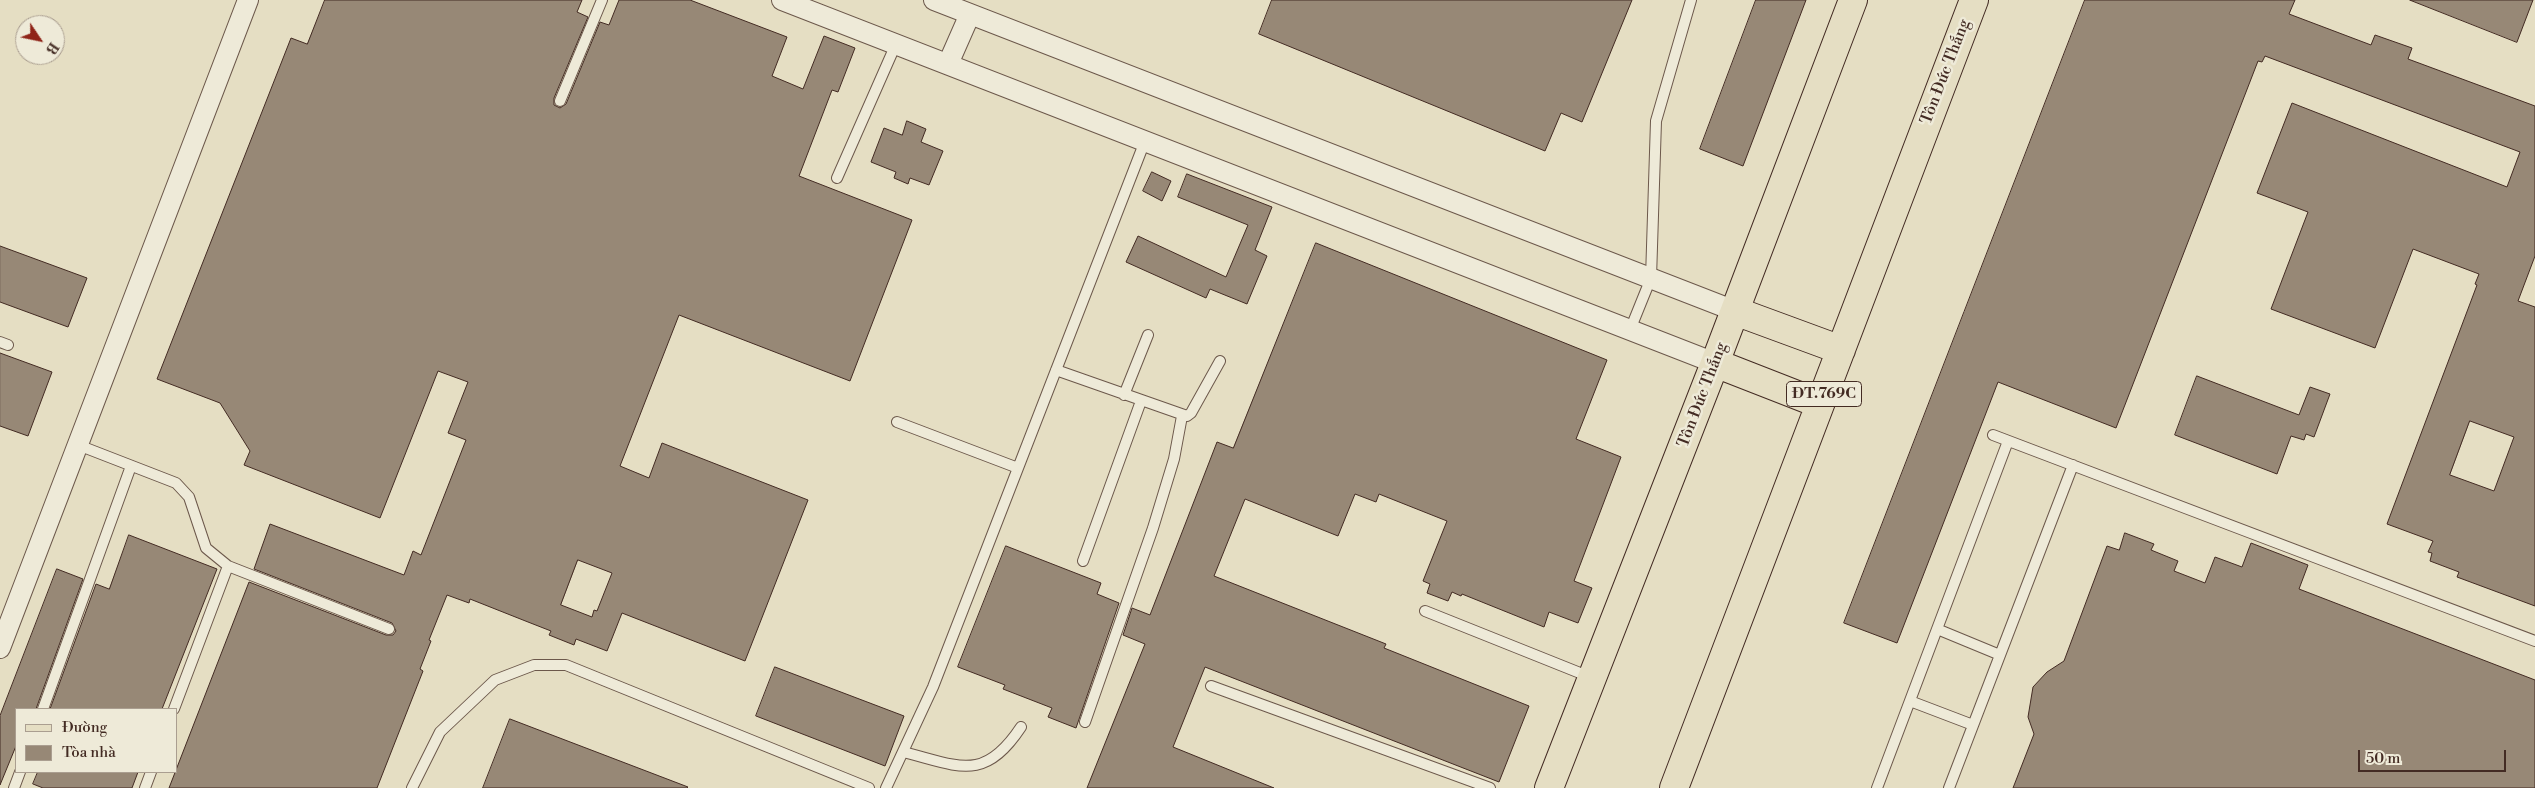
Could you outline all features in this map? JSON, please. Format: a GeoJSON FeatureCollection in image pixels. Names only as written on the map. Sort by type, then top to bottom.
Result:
{"type":"FeatureCollection","features":[{"type":"Feature","properties":{"kind":"main road","name":"Tôn Đức Thắng"},"geometry":{"type":"LineString","coordinates":[[1549,788],[1715,363],[1853,0]]}},
{"type":"Feature","properties":{"kind":"main road","name":"Tôn Đức Thắng"},"geometry":{"type":"LineString","coordinates":[[1674,788],[1974,0]]}},
{"type":"Feature","properties":{"kind":"main road"},"geometry":{"type":"LineString","coordinates":[[1735,311],[1841,350]]}},
{"type":"Feature","properties":{"kind":"main road"},"geometry":{"type":"LineString","coordinates":[[1715,363],[1820,404]]}},
{"type":"Feature","properties":{"kind":"street"},"geometry":{"type":"LineString","coordinates":[[0,648],[248,0]]}},
{"type":"Feature","properties":{"kind":"street"},"geometry":{"type":"LineString","coordinates":[[782,0],[1715,363]]}},
{"type":"Feature","properties":{"kind":"street"},"geometry":{"type":"LineString","coordinates":[[934,0],[1735,311]]}},
{"type":"Feature","properties":{"kind":"street"},"geometry":{"type":"LineString","coordinates":[[948,64],[970,14]]}},
{"type":"Feature","properties":{"kind":"lane"},"geometry":{"type":"LineString","coordinates":[[560,102],[602,0]]}},
{"type":"Feature","properties":{"kind":"lane"},"geometry":{"type":"LineString","coordinates":[[1630,330],[1651,278],[1656,121],[1691,0]]}},
{"type":"Feature","properties":{"kind":"lane"},"geometry":{"type":"LineString","coordinates":[[837,178],[896,44]]}},
{"type":"Feature","properties":{"kind":"lane"},"geometry":{"type":"LineString","coordinates":[[886,788],[933,687],[1145,141]]}},
{"type":"Feature","properties":{"kind":"lane"},"geometry":{"type":"LineString","coordinates":[[1124,395],[1148,335]]}},
{"type":"Feature","properties":{"kind":"lane"},"geometry":{"type":"LineString","coordinates":[[1056,370],[1182,416],[1191,413],[1220,361]]}},
{"type":"Feature","properties":{"kind":"lane"},"geometry":{"type":"LineString","coordinates":[[1083,561],[1141,401]]}},
{"type":"Feature","properties":{"kind":"lane"},"geometry":{"type":"LineString","coordinates":[[1085,722],[1153,528],[1174,459],[1182,416]]}},
{"type":"Feature","properties":{"kind":"lane"},"geometry":{"type":"LineString","coordinates":[[897,422],[1018,468]]}},
{"type":"Feature","properties":{"kind":"lane"},"geometry":{"type":"LineString","coordinates":[[1993,435],[2535,641]]}},
{"type":"Feature","properties":{"kind":"lane"},"geometry":{"type":"LineString","coordinates":[[1877,788],[2008,440]]}},
{"type":"Feature","properties":{"kind":"lane"},"geometry":{"type":"LineString","coordinates":[[78,445],[176,483],[189,497],[206,548],[228,566],[389,629]]}},
{"type":"Feature","properties":{"kind":"lane"},"geometry":{"type":"LineString","coordinates":[[1949,788],[2073,465]]}},
{"type":"Feature","properties":{"kind":"lane"},"geometry":{"type":"LineString","coordinates":[[43,708],[132,466]]}},
{"type":"Feature","properties":{"kind":"lane"},"geometry":{"type":"LineString","coordinates":[[174,708],[228,566]]}},
{"type":"Feature","properties":{"kind":"lane"},"geometry":{"type":"LineString","coordinates":[[1425,611],[1593,678]]}},
{"type":"Feature","properties":{"kind":"lane"},"geometry":{"type":"LineString","coordinates":[[1937,629],[2000,654]]}},
{"type":"Feature","properties":{"kind":"lane"},"geometry":{"type":"LineString","coordinates":[[412,788],[440,732],[495,680],[534,665],[566,665],[869,788]]}},
{"type":"Feature","properties":{"kind":"lane"},"geometry":{"type":"LineString","coordinates":[[1211,686],[1490,788]]}},
{"type":"Feature","properties":{"kind":"lane"},"geometry":{"type":"LineString","coordinates":[[1910,700],[1973,725]]}},
{"type":"Feature","properties":{"kind":"lane"},"geometry":{"type":"LineString","coordinates":[[903,752],[964,768],[988,763],[1009,745],[1021,727]]}},
{"type":"Feature","properties":{"kind":"lane"},"geometry":{"type":"LineString","coordinates":[[14,788],[20,773]]}},
{"type":"Feature","properties":{"kind":"lane"},"geometry":{"type":"LineString","coordinates":[[145,788],[151,773]]}},
{"type":"Feature","properties":{"kind":"building"},"geometry":{"type":"Polygon","coordinates":[[[325,0],[582,0],[577,12],[588,17],[554,98],[554,105],[560,108],[566,104],[600,22],[609,25],[619,0],[690,0],[787,37],[772,76],[803,89],[824,36],[855,48],[838,92],[832,90],[799,176],[912,220],[850,381],[679,315],[620,466],[649,478],[662,443],[808,500],[745,661],[622,613],[607,651],[576,639],[574,645],[549,635],[551,631],[470,599],[469,603],[447,595],[429,640],[431,641],[420,669],[423,671],[377,788],[169,788],[175,773],[178,773],[178,765],[249,582],[386,635],[393,635],[396,631],[392,623],[254,569],[270,524],[404,575],[413,551],[421,555],[466,440],[448,433],[468,382],[438,371],[380,518],[244,465],[250,451],[220,403],[157,379],[291,38],[307,44],[325,0]],[[578,560],[561,605],[592,617],[594,610],[597,611],[612,573],[578,560]]]}},
{"type":"Feature","properties":{"kind":"building"},"geometry":{"type":"Polygon","coordinates":[[[1272,0],[1632,0],[1582,122],[1561,113],[1545,151],[1259,34],[1272,0]]]}},
{"type":"Feature","properties":{"kind":"building"},"geometry":{"type":"Polygon","coordinates":[[[1756,0],[1806,0],[1743,166],[1700,149],[1756,0]]]}},
{"type":"Feature","properties":{"kind":"building"},"geometry":{"type":"Polygon","coordinates":[[[2085,0],[2295,0],[2289,14],[2371,45],[2375,35],[2412,48],[2408,59],[2535,106],[2535,256],[2518,301],[2535,307],[2535,606],[2457,577],[2459,572],[2430,561],[2432,553],[2428,552],[2433,541],[2387,524],[2477,285],[2475,284],[2479,274],[2413,249],[2375,348],[2271,309],[2308,212],[2257,193],[2292,103],[2507,187],[2520,152],[2265,56],[2262,62],[2258,61],[2116,428],[1998,382],[1897,643],[1844,623],[2085,0]],[[2470,421],[2450,475],[2494,491],[2514,437],[2470,421]]]}},
{"type":"Feature","properties":{"kind":"building"},"geometry":{"type":"Polygon","coordinates":[[[2410,0],[2533,0],[2517,42],[2410,0]]]}},
{"type":"Feature","properties":{"kind":"building"},"geometry":{"type":"Polygon","coordinates":[[[907,121],[926,129],[921,142],[943,151],[929,185],[910,178],[908,184],[894,178],[896,172],[871,162],[884,128],[902,135],[907,121]]]}},
{"type":"Feature","properties":{"kind":"building"},"geometry":{"type":"Polygon","coordinates":[[[1152,172],[1171,181],[1162,201],[1143,191],[1152,172]]]}},
{"type":"Feature","properties":{"kind":"building"},"geometry":{"type":"Polygon","coordinates":[[[1187,174],[1272,207],[1255,250],[1267,256],[1247,304],[1210,289],[1206,298],[1126,262],[1138,236],[1226,277],[1248,225],[1178,197],[1187,174]]]}},
{"type":"Feature","properties":{"kind":"building"},"geometry":{"type":"Polygon","coordinates":[[[1316,243],[1607,360],[1576,439],[1621,457],[1574,581],[1592,588],[1578,623],[1549,612],[1544,627],[1462,594],[1461,596],[1452,592],[1448,601],[1427,593],[1430,584],[1423,581],[1447,521],[1379,494],[1376,502],[1355,494],[1338,536],[1245,499],[1214,576],[1386,644],[1384,648],[1529,706],[1499,782],[1205,667],[1173,747],[1274,788],[1087,788],[1145,644],[1123,635],[1132,608],[1150,615],[1217,442],[1233,448],[1316,243]]]}},
{"type":"Feature","properties":{"kind":"building"},"geometry":{"type":"Polygon","coordinates":[[[0,246],[87,278],[68,327],[0,302],[0,246]]]}},
{"type":"Feature","properties":{"kind":"building"},"geometry":{"type":"Polygon","coordinates":[[[0,353],[52,372],[28,436],[0,426],[0,353]]]}},
{"type":"Feature","properties":{"kind":"building"},"geometry":{"type":"Polygon","coordinates":[[[2197,376],[2299,415],[2310,387],[2330,394],[2314,437],[2306,434],[2304,440],[2291,436],[2277,474],[2175,435],[2197,376]]]}},
{"type":"Feature","properties":{"kind":"building"},"geometry":{"type":"Polygon","coordinates":[[[2125,533],[2154,544],[2151,550],[2178,561],[2174,571],[2205,583],[2215,557],[2242,567],[2251,543],[2308,565],[2299,589],[2535,680],[2535,788],[2013,788],[2034,734],[2028,717],[2033,687],[2047,672],[2064,661],[2107,546],[2119,550],[2125,533]]]}},
{"type":"Feature","properties":{"kind":"building"},"geometry":{"type":"Polygon","coordinates":[[[129,535],[217,569],[162,708],[50,708],[96,584],[109,589],[129,535]]]}},
{"type":"Feature","properties":{"kind":"building"},"geometry":{"type":"Polygon","coordinates":[[[1006,546],[1101,583],[1097,594],[1119,603],[1076,728],[1048,717],[1052,708],[1003,689],[1005,685],[958,667],[1006,546]]]}},
{"type":"Feature","properties":{"kind":"building"},"geometry":{"type":"Polygon","coordinates":[[[57,569],[83,579],[36,708],[15,708],[15,748],[0,785],[0,716],[57,569]]]}},
{"type":"Feature","properties":{"kind":"building"},"geometry":{"type":"Polygon","coordinates":[[[775,667],[904,716],[885,766],[756,716],[775,667]]]}},
{"type":"Feature","properties":{"kind":"building"},"geometry":{"type":"Polygon","coordinates":[[[510,719],[688,787],[483,788],[510,719]]]}},
{"type":"Feature","properties":{"kind":"building"},"geometry":{"type":"Polygon","coordinates":[[[38,773],[138,773],[132,788],[43,788],[33,784],[38,773]]]}}]}
